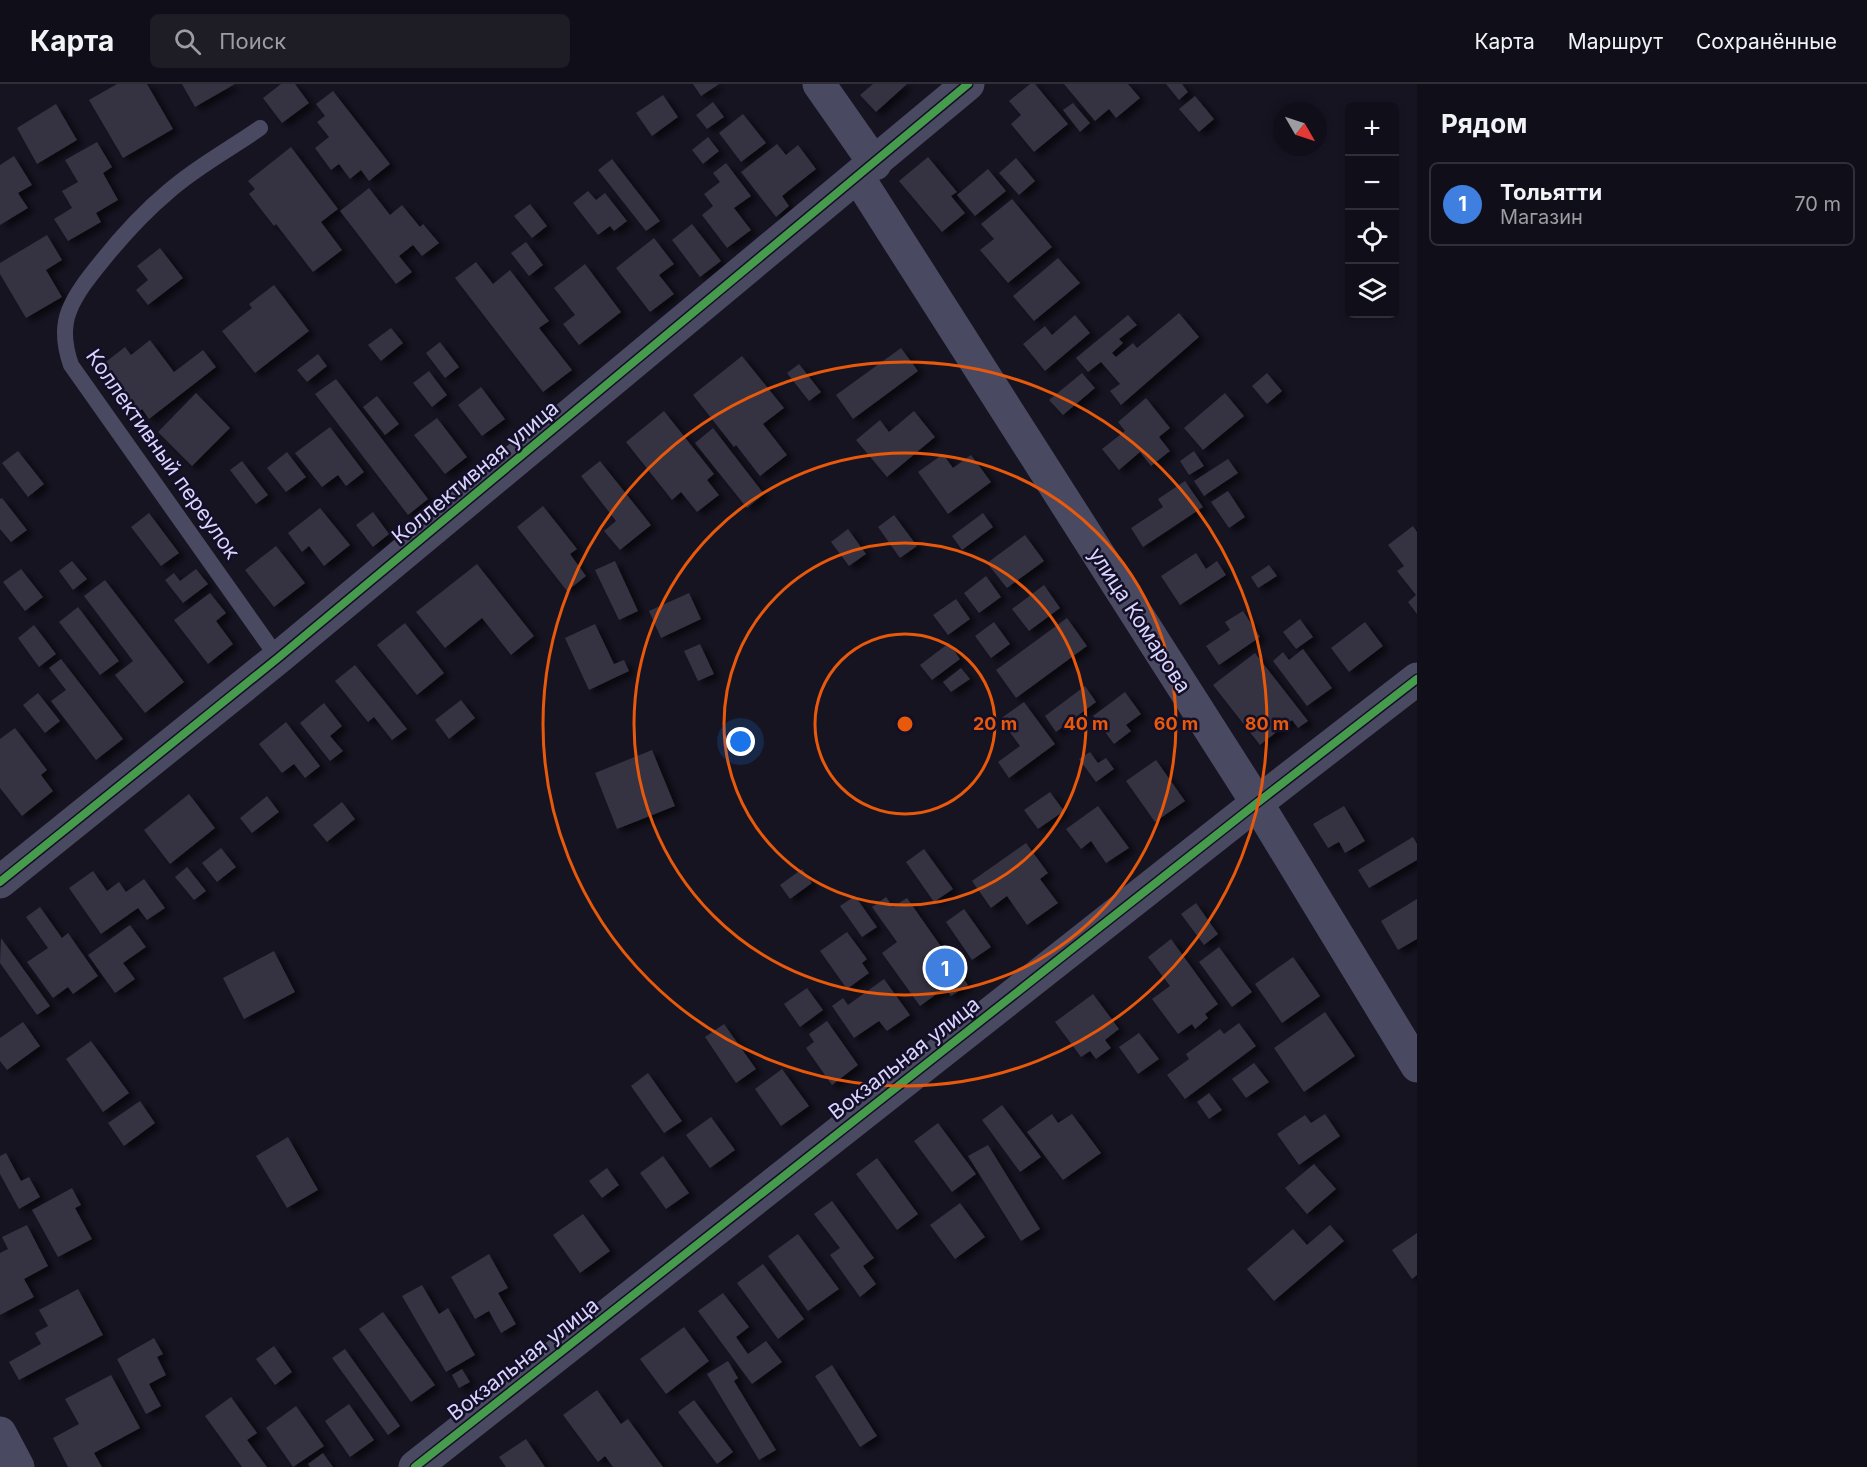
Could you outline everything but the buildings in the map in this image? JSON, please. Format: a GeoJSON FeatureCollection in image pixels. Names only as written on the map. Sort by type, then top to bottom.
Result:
{"type":"FeatureCollection","features":[{"type":"Feature","properties":{"kind":"street","name":"улица Комарова"},"geometry":{"type":"LineString","coordinates":[[819,84],[866,171],[1257,802],[1417,1066]]}},
{"type":"Feature","properties":{"kind":"street","name":"Коллективная улица"},"geometry":{"type":"LineString","coordinates":[[0,882],[278,658],[968,84]]}},
{"type":"Feature","properties":{"kind":"street","name":"Вокзальная улица"},"geometry":{"type":"LineString","coordinates":[[415,1467],[1257,802],[1417,679]]}},
{"type":"Feature","properties":{"kind":"street"},"geometry":{"type":"LineString","coordinates":[[0,1433],[18,1467]]}},
{"type":"Feature","properties":{"kind":"lane","name":"Коллективный переулок"},"geometry":{"type":"LineString","coordinates":[[260,128],[170,190],[133,225],[100,263],[77,295],[68,312],[64,337],[65,349],[71,365],[278,658]]}},
{"type":"Feature","properties":{"kind":"cycle path"},"geometry":{"type":"LineString","coordinates":[[0,882],[278,658],[968,84]]}},
{"type":"Feature","properties":{"kind":"cycle path"},"geometry":{"type":"LineString","coordinates":[[415,1467],[1417,679]]}},
{"type":"Feature","properties":{"kind":"place","name":"Тольятти"},"geometry":{"type":"Point","coordinates":[945,968]}}]}
